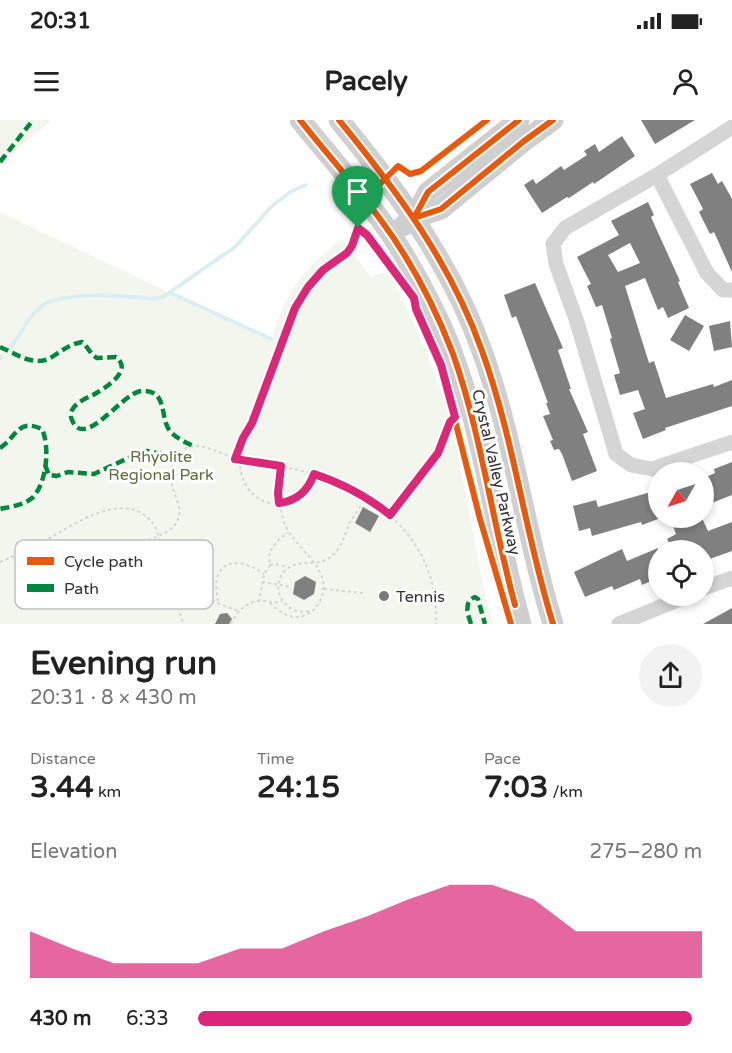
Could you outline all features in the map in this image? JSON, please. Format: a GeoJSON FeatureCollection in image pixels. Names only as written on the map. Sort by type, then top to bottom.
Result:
{"type":"FeatureCollection","features":[{"type":"Feature","properties":{"kind":"main road","name":"Crystal Valley Parkway"},"geometry":{"type":"LineString","coordinates":[[300,120],[392,235],[441,325],[461,380],[476,435],[520,624]]}},
{"type":"Feature","properties":{"kind":"main road","name":"Crystal Valley Parkway"},"geometry":{"type":"LineString","coordinates":[[339,120],[387,178],[439,256],[482,350],[500,410],[540,582],[553,624]]}},
{"type":"Feature","properties":{"kind":"main road"},"geometry":{"type":"LineString","coordinates":[[414,218],[429,192],[519,120]]}},
{"type":"Feature","properties":{"kind":"main road"},"geometry":{"type":"LineString","coordinates":[[392,235],[414,218],[441,209],[524,141],[554,120]]}},
{"type":"Feature","properties":{"kind":"street"},"geometry":{"type":"LineString","coordinates":[[732,127],[657,175],[565,228],[553,244],[556,264],[577,322],[616,454],[631,465],[652,469],[732,442]]}},
{"type":"Feature","properties":{"kind":"street"},"geometry":{"type":"LineString","coordinates":[[657,175],[707,273],[723,290],[732,290]]}},
{"type":"Feature","properties":{"kind":"street"},"geometry":{"type":"LineString","coordinates":[[714,585],[732,579]]}},
{"type":"Feature","properties":{"kind":"street"},"geometry":{"type":"LineString","coordinates":[[619,624],[663,606]]}},
{"type":"Feature","properties":{"kind":"path"},"geometry":{"type":"LineString","coordinates":[[235,459],[252,423],[295,308],[308,287],[323,270],[347,253],[352,246],[358,228],[355,214],[365,200]]}},
{"type":"Feature","properties":{"kind":"path"},"geometry":{"type":"LineString","coordinates":[[358,228],[367,235]]}},
{"type":"Feature","properties":{"kind":"path"},"geometry":{"type":"LineString","coordinates":[[453,408],[458,427]]}},
{"type":"Feature","properties":{"kind":"path"},"geometry":{"type":"LineString","coordinates":[[390,515],[438,453],[450,422],[455,417]]}},
{"type":"Feature","properties":{"kind":"path"},"geometry":{"type":"LineString","coordinates":[[146,540],[172,528],[177,522],[180,507],[171,481],[171,471],[181,451],[193,446],[235,459],[314,474],[330,479],[366,498],[390,515],[407,533],[420,552],[431,577],[436,624]]}},
{"type":"Feature","properties":{"kind":"path"},"geometry":{"type":"LineString","coordinates":[[240,460],[241,477],[249,491],[261,500],[289,502],[301,495],[314,474]]}},
{"type":"Feature","properties":{"kind":"path"},"geometry":{"type":"LineString","coordinates":[[270,603],[289,616],[299,617],[314,610],[319,604],[324,589],[316,564],[289,532],[279,503],[281,466]]}},
{"type":"Feature","properties":{"kind":"path"},"geometry":{"type":"LineString","coordinates":[[314,610],[300,612],[288,607],[282,601],[277,591],[281,575],[289,567],[301,563],[316,564],[330,558],[338,550],[349,524],[366,498]]}},
{"type":"Feature","properties":{"kind":"path"},"geometry":{"type":"LineString","coordinates":[[46,540],[82,520],[107,510],[120,508],[131,508],[146,515],[152,521],[160,540]]}},
{"type":"Feature","properties":{"kind":"path"},"geometry":{"type":"LineString","coordinates":[[259,602],[264,574],[270,565],[272,548],[289,532]]}},
{"type":"Feature","properties":{"kind":"path"},"geometry":{"type":"LineString","coordinates":[[0,562],[15,555]]}},
{"type":"Feature","properties":{"kind":"path"},"geometry":{"type":"LineString","coordinates":[[218,602],[216,581],[222,568],[240,562],[264,574]]}},
{"type":"Feature","properties":{"kind":"path"},"geometry":{"type":"LineString","coordinates":[[270,565],[289,567]]}},
{"type":"Feature","properties":{"kind":"path"},"geometry":{"type":"LineString","coordinates":[[262,582],[291,587]]}},
{"type":"Feature","properties":{"kind":"path"},"geometry":{"type":"LineString","coordinates":[[324,589],[363,593]]}},
{"type":"Feature","properties":{"kind":"path"},"geometry":{"type":"LineString","coordinates":[[404,598],[435,604]]}},
{"type":"Feature","properties":{"kind":"path"},"geometry":{"type":"LineString","coordinates":[[213,601],[239,611]]}},
{"type":"Feature","properties":{"kind":"path"},"geometry":{"type":"LineString","coordinates":[[231,624],[239,611],[253,602],[282,601]]}},
{"type":"Feature","properties":{"kind":"path"},"geometry":{"type":"LineString","coordinates":[[179,609],[183,624]]}},
{"type":"Feature","properties":{"kind":"green space"},"geometry":{"type":"Polygon","coordinates":[[[0,120],[52,120],[0,163],[0,120]]]}},
{"type":"Feature","properties":{"kind":"green space","name":"Rhyolite Regional Park"},"geometry":{"type":"Polygon","coordinates":[[[0,212],[271,339],[283,308],[296,285],[317,260],[342,239],[370,276],[389,272],[425,348],[440,387],[458,452],[481,576],[493,624],[0,624],[0,212]]]}},
{"type":"Feature","properties":{"kind":"building"},"geometry":{"type":"Polygon","coordinates":[[[641,120],[695,120],[655,144],[641,120]]]}},
{"type":"Feature","properties":{"kind":"building"},"geometry":{"type":"Polygon","coordinates":[[[622,136],[635,156],[594,184],[593,182],[542,213],[524,185],[533,179],[536,184],[561,166],[564,170],[587,155],[584,151],[595,144],[599,152],[622,136]]]}},
{"type":"Feature","properties":{"kind":"building"},"geometry":{"type":"Polygon","coordinates":[[[712,173],[718,184],[722,181],[732,199],[732,272],[714,232],[710,234],[699,212],[703,209],[690,184],[712,173]]]}},
{"type":"Feature","properties":{"kind":"building"},"geometry":{"type":"Polygon","coordinates":[[[648,202],[654,215],[651,217],[680,281],[678,282],[689,308],[668,318],[663,307],[658,310],[645,278],[625,286],[649,363],[654,361],[666,398],[713,384],[714,387],[732,380],[732,406],[665,428],[666,430],[643,439],[633,413],[645,409],[638,390],[620,395],[614,375],[620,373],[602,305],[596,307],[587,286],[591,284],[577,257],[619,235],[611,221],[648,202]],[[630,243],[608,255],[618,272],[640,263],[630,243]]]}},
{"type":"Feature","properties":{"kind":"building"},"geometry":{"type":"Polygon","coordinates":[[[535,283],[563,348],[558,350],[571,389],[569,389],[588,432],[583,434],[597,471],[572,481],[562,454],[559,449],[554,450],[550,441],[553,440],[543,416],[550,414],[546,403],[548,403],[516,316],[512,318],[504,295],[535,283]]]}},
{"type":"Feature","properties":{"kind":"building"},"geometry":{"type":"Polygon","coordinates":[[[685,315],[704,326],[689,351],[670,340],[685,315]]]}},
{"type":"Feature","properties":{"kind":"building"},"geometry":{"type":"Polygon","coordinates":[[[730,321],[732,347],[714,351],[709,326],[730,321]]]}},
{"type":"Feature","properties":{"kind":"building"},"geometry":{"type":"Polygon","coordinates":[[[732,462],[732,495],[714,502],[715,473],[714,469],[732,462]]]}},
{"type":"Feature","properties":{"kind":"building"},"geometry":{"type":"Polygon","coordinates":[[[648,493],[648,523],[642,525],[641,522],[592,536],[590,528],[579,531],[573,506],[596,500],[598,507],[648,493]]]}},
{"type":"Feature","properties":{"kind":"building"},"geometry":{"type":"Polygon","coordinates":[[[363,507],[379,516],[370,532],[355,523],[363,507]]]}},
{"type":"Feature","properties":{"kind":"building"},"geometry":{"type":"Polygon","coordinates":[[[732,522],[732,551],[714,557],[714,540],[668,540],[676,534],[674,528],[707,528],[708,531],[732,522]]]}},
{"type":"Feature","properties":{"kind":"building"},"geometry":{"type":"Polygon","coordinates":[[[622,549],[627,561],[648,552],[648,582],[642,585],[640,579],[614,590],[612,586],[585,597],[574,572],[622,549]]]}},
{"type":"Feature","properties":{"kind":"building"},"geometry":{"type":"Polygon","coordinates":[[[305,576],[316,582],[314,594],[304,600],[293,594],[295,582],[305,576]]]}},
{"type":"Feature","properties":{"kind":"building"},"geometry":{"type":"Polygon","coordinates":[[[732,608],[732,624],[703,624],[732,608]]]}},
{"type":"Feature","properties":{"kind":"building"},"geometry":{"type":"Polygon","coordinates":[[[227,613],[232,619],[229,624],[215,624],[220,614],[227,613]]]}},
{"type":"Feature","properties":{"kind":"waterway"},"geometry":{"type":"LineString","coordinates":[[11,347],[33,315],[42,306],[52,301],[96,295],[153,299],[163,297],[235,247],[271,207],[290,192],[306,185]]}},
{"type":"Feature","properties":{"kind":"waterway"},"geometry":{"type":"LineString","coordinates":[[171,293],[271,339]]}},
{"type":"Feature","properties":{"kind":"marked path"},"geometry":{"type":"LineString","coordinates":[[0,162],[33,120]]}},
{"type":"Feature","properties":{"kind":"marked path"},"geometry":{"type":"LineString","coordinates":[[0,347],[21,357],[41,361],[71,345],[82,342],[97,358],[116,357],[121,362],[122,368],[116,379],[81,401],[71,411],[72,420],[78,428],[85,429],[94,425],[133,394],[141,391],[150,392],[160,399],[170,431],[193,446]]}},
{"type":"Feature","properties":{"kind":"marked path"},"geometry":{"type":"LineString","coordinates":[[0,448],[22,427],[34,426],[42,429],[46,445],[46,465],[37,492],[21,504],[0,509]]}},
{"type":"Feature","properties":{"kind":"marked path"},"geometry":{"type":"LineString","coordinates":[[45,465],[49,475],[57,476],[68,472],[94,474],[147,451],[176,457]]}},
{"type":"Feature","properties":{"kind":"marked path"},"geometry":{"type":"LineString","coordinates":[[471,624],[468,605],[475,597],[478,599],[485,624]]}},
{"type":"Feature","properties":{"kind":"cycle path"},"geometry":{"type":"LineString","coordinates":[[300,120],[391,234],[412,267],[438,319],[453,354],[472,416],[515,605]]}},
{"type":"Feature","properties":{"kind":"cycle path"},"geometry":{"type":"LineString","coordinates":[[339,120],[421,229],[455,288],[469,319],[482,351],[503,418],[553,624]]}},
{"type":"Feature","properties":{"kind":"cycle path"},"geometry":{"type":"LineString","coordinates":[[487,120],[421,171],[410,174],[398,166],[368,196],[355,214],[358,228],[367,235],[414,298],[416,309],[441,365],[480,519],[511,624]]}},
{"type":"Feature","properties":{"kind":"cycle path"},"geometry":{"type":"LineString","coordinates":[[414,218],[428,192],[519,120]]}},
{"type":"Feature","properties":{"kind":"cycle path"},"geometry":{"type":"LineString","coordinates":[[414,218],[441,209],[553,120]]}},
{"type":"Feature","properties":{"kind":"place","name":"Tennis"},"geometry":{"type":"Point","coordinates":[384,596]}},
{"type":"Feature","properties":{"kind":"route"},"geometry":{"type":"LineString","coordinates":[[358,228],[367,235],[414,298],[416,309],[441,365],[455,417],[450,422],[438,453],[390,515],[347,488],[314,474],[310,483],[295,500],[279,503],[281,466],[235,459],[252,423],[295,308],[308,287],[323,270],[347,253],[358,228]]}}]}
